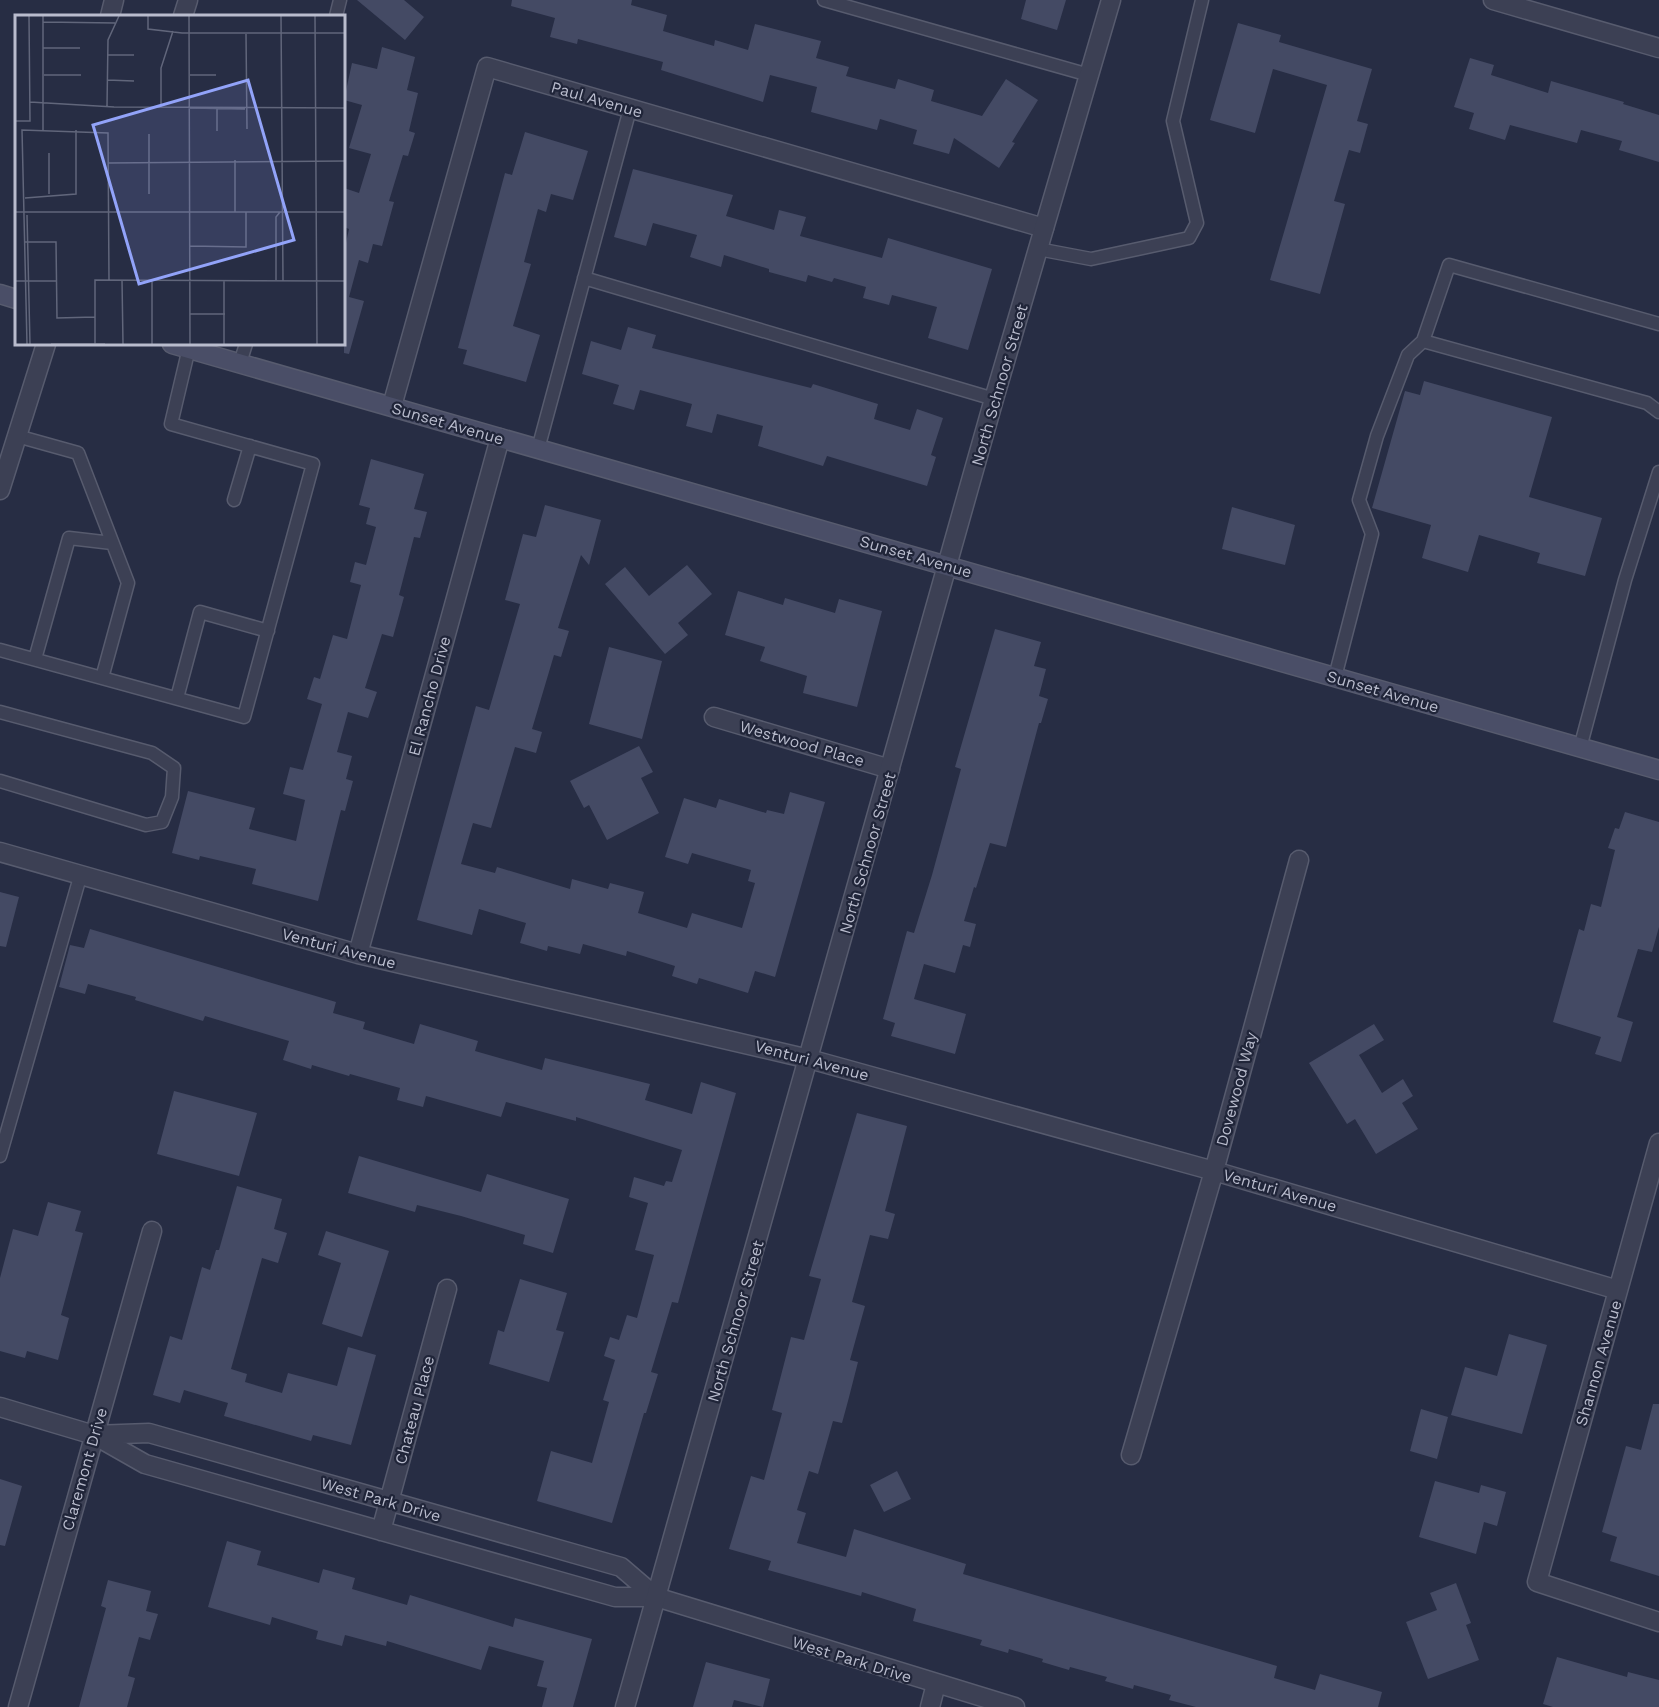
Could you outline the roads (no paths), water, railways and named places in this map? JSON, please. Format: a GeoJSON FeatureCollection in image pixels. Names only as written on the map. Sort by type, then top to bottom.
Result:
{"type":"FeatureCollection","features":[{"type":"Feature","properties":{"kind":"main road"},"geometry":{"type":"LineString","coordinates":[[0,294],[15,299]]}},
{"type":"Feature","properties":{"kind":"main road","name":"Sunset Avenue"},"geometry":{"type":"LineString","coordinates":[[180,346],[948,564],[1659,770]]}},
{"type":"Feature","properties":{"kind":"street"},"geometry":{"type":"LineString","coordinates":[[110,15],[114,0]]}},
{"type":"Feature","properties":{"kind":"street"},"geometry":{"type":"LineString","coordinates":[[183,15],[188,0]]}},
{"type":"Feature","properties":{"kind":"street","name":"North Schnoor Street"},"geometry":{"type":"LineString","coordinates":[[625,1707],[994,399],[1111,0]]}},
{"type":"Feature","properties":{"kind":"street"},"geometry":{"type":"LineString","coordinates":[[1493,0],[1521,4],[1659,48]]}},
{"type":"Feature","properties":{"kind":"street","name":"Paul Avenue"},"geometry":{"type":"LineString","coordinates":[[392,406],[487,67],[1044,228]]}},
{"type":"Feature","properties":{"kind":"street"},"geometry":{"type":"LineString","coordinates":[[0,490],[46,345]]}},
{"type":"Feature","properties":{"kind":"street","name":"El Rancho Drive"},"geometry":{"type":"LineString","coordinates":[[358,954],[500,438]]}},
{"type":"Feature","properties":{"kind":"street","name":"Westwood Place"},"geometry":{"type":"LineString","coordinates":[[714,717],[891,769]]}},
{"type":"Feature","properties":{"kind":"street","name":"Venturi Avenue"},"geometry":{"type":"LineString","coordinates":[[0,852],[80,877],[358,954],[460,979],[713,1034],[809,1059],[1214,1171],[1618,1290]]}},
{"type":"Feature","properties":{"kind":"street","name":"Dovewood Way"},"geometry":{"type":"LineString","coordinates":[[1131,1455],[1214,1171],[1299,860]]}},
{"type":"Feature","properties":{"kind":"street","name":"Shannon Avenue"},"geometry":{"type":"LineString","coordinates":[[1659,1143],[1537,1582],[1659,1622]]}},
{"type":"Feature","properties":{"kind":"street","name":"Claremont Drive"},"geometry":{"type":"LineString","coordinates":[[18,1707],[152,1231]]}},
{"type":"Feature","properties":{"kind":"street","name":"Chateau Place"},"geometry":{"type":"LineString","coordinates":[[381,1531],[447,1289]]}},
{"type":"Feature","properties":{"kind":"street","name":"West Park Drive"},"geometry":{"type":"LineString","coordinates":[[0,1407],[94,1435],[145,1464],[615,1597],[656,1597],[1015,1707]]}},
{"type":"Feature","properties":{"kind":"street","name":"West Park Drive"},"geometry":{"type":"LineString","coordinates":[[94,1435],[149,1433],[621,1567],[656,1597]]}},
{"type":"Feature","properties":{"kind":"street"},"geometry":{"type":"LineString","coordinates":[[930,1707],[936,1684]]}},
{"type":"Feature","properties":{"kind":"lane"},"geometry":{"type":"LineString","coordinates":[[336,15],[340,0]]}},
{"type":"Feature","properties":{"kind":"lane"},"geometry":{"type":"LineString","coordinates":[[824,0],[1089,75]]}},
{"type":"Feature","properties":{"kind":"lane"},"geometry":{"type":"LineString","coordinates":[[1038,249],[1091,259],[1189,238],[1197,223],[1173,121],[1202,0]]}},
{"type":"Feature","properties":{"kind":"lane"},"geometry":{"type":"LineString","coordinates":[[538,449],[630,109]]}},
{"type":"Feature","properties":{"kind":"lane"},"geometry":{"type":"LineString","coordinates":[[1335,677],[1372,534],[1359,500],[1377,436],[1408,355],[1423,341],[1437,292],[1449,265],[1659,324]]}},
{"type":"Feature","properties":{"kind":"lane"},"geometry":{"type":"LineString","coordinates":[[584,278],[994,399]]}},
{"type":"Feature","properties":{"kind":"lane"},"geometry":{"type":"LineString","coordinates":[[1423,341],[1647,403],[1659,412]]}},
{"type":"Feature","properties":{"kind":"lane"},"geometry":{"type":"LineString","coordinates":[[240,363],[246,345]]}},
{"type":"Feature","properties":{"kind":"lane"},"geometry":{"type":"LineString","coordinates":[[0,650],[244,717],[313,464],[171,423],[180,346]]}},
{"type":"Feature","properties":{"kind":"lane"},"geometry":{"type":"LineString","coordinates":[[17,436],[78,453],[128,583],[102,678]]}},
{"type":"Feature","properties":{"kind":"lane"},"geometry":{"type":"LineString","coordinates":[[234,500],[250,446]]}},
{"type":"Feature","properties":{"kind":"lane"},"geometry":{"type":"LineString","coordinates":[[1580,748],[1625,580],[1659,472]]}},
{"type":"Feature","properties":{"kind":"lane"},"geometry":{"type":"LineString","coordinates":[[35,659],[69,538],[112,543]]}},
{"type":"Feature","properties":{"kind":"lane"},"geometry":{"type":"LineString","coordinates":[[177,698],[200,612],[268,631]]}},
{"type":"Feature","properties":{"kind":"lane"},"geometry":{"type":"LineString","coordinates":[[0,712],[152,753],[163,758],[174,768],[172,797],[162,822],[146,825],[0,781]]}},
{"type":"Feature","properties":{"kind":"lane"},"geometry":{"type":"LineString","coordinates":[[0,1156],[80,877]]}}]}
